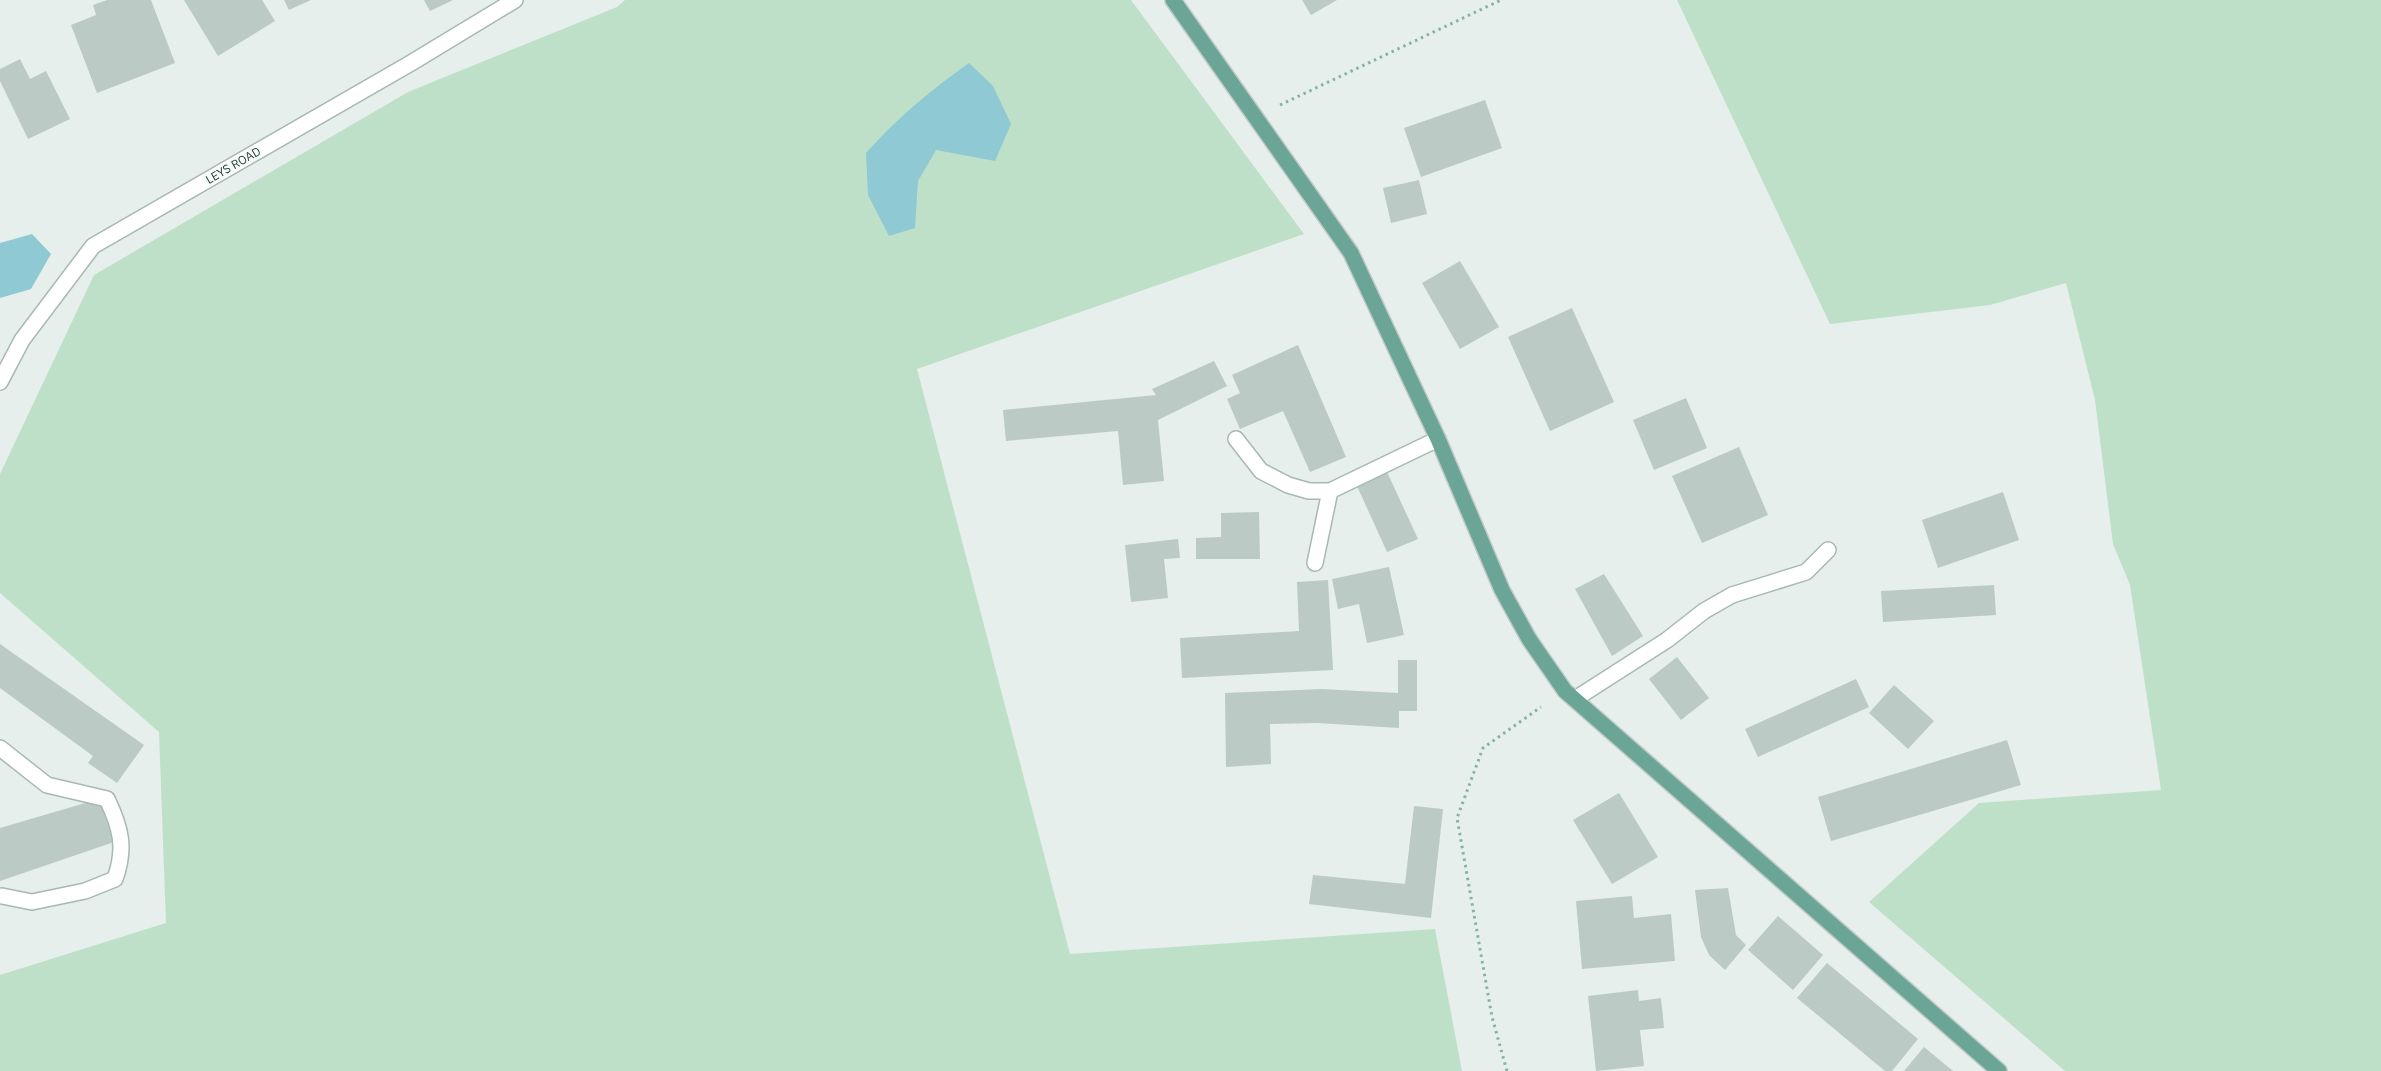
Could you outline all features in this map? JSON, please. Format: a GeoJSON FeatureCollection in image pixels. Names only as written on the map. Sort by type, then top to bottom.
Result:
{"type":"FeatureCollection","features":[{"type":"Feature","properties":{"kind":"main road"},"geometry":{"type":"LineString","coordinates":[[1173,0],[1351,253],[1438,439],[1502,590],[1529,639],[1570,695],[1999,1071]]}},
{"type":"Feature","properties":{"kind":"street","name":"LEYS ROAD"},"geometry":{"type":"LineString","coordinates":[[0,382],[22,340],[93,246],[411,63],[515,0]]}},
{"type":"Feature","properties":{"kind":"street"},"geometry":{"type":"LineString","coordinates":[[1236,439],[1261,471],[1288,485],[1302,489],[1330,491],[1438,439]]}},
{"type":"Feature","properties":{"kind":"street"},"geometry":{"type":"LineString","coordinates":[[1315,563],[1330,491]]}},
{"type":"Feature","properties":{"kind":"street"},"geometry":{"type":"LineString","coordinates":[[1570,695],[1667,640],[1704,611],[1732,595],[1806,572],[1828,550]]}},
{"type":"Feature","properties":{"kind":"street"},"geometry":{"type":"LineString","coordinates":[[0,748],[47,785],[107,798],[119,824],[122,859],[115,879],[85,891],[32,902],[2,896]]}},
{"type":"Feature","properties":{"kind":"path"},"geometry":{"type":"LineString","coordinates":[[1256,117],[1501,0]]}},
{"type":"Feature","properties":{"kind":"path"},"geometry":{"type":"LineString","coordinates":[[1507,1071],[1492,1018],[1457,818],[1483,748],[1570,695]]}},
{"type":"Feature","properties":{"kind":"green space"},"geometry":{"type":"Polygon","coordinates":[[[625,0],[1131,0],[1304,234],[917,369],[1070,954],[1435,929],[1462,1071],[0,1071],[0,975],[166,923],[159,732],[0,593],[0,474],[94,275],[408,92],[617,7],[625,0]]]}},
{"type":"Feature","properties":{"kind":"green space"},"geometry":{"type":"Polygon","coordinates":[[[1677,0],[2381,0],[2381,1071],[2065,1071],[1869,902],[1979,803],[2161,790],[2130,585],[2113,544],[2095,400],[2066,283],[1990,305],[1830,324],[1677,0]]]}},
{"type":"Feature","properties":{"kind":"water"},"geometry":{"type":"Polygon","coordinates":[[[969,63],[993,86],[1011,124],[995,161],[936,150],[918,181],[915,228],[889,236],[868,195],[866,153],[915,105],[969,63]]]}},
{"type":"Feature","properties":{"kind":"water"},"geometry":{"type":"Polygon","coordinates":[[[32,234],[51,254],[31,289],[0,298],[0,243],[32,234]]]}},
{"type":"Feature","properties":{"kind":"building"},"geometry":{"type":"Polygon","coordinates":[[[107,0],[151,0],[175,63],[97,93],[71,25],[96,15],[93,5],[107,0]]]}},
{"type":"Feature","properties":{"kind":"building"},"geometry":{"type":"Polygon","coordinates":[[[184,0],[262,0],[275,21],[218,56],[184,0]]]}},
{"type":"Feature","properties":{"kind":"building"},"geometry":{"type":"Polygon","coordinates":[[[284,0],[311,0],[289,10],[284,0]]]}},
{"type":"Feature","properties":{"kind":"building"},"geometry":{"type":"Polygon","coordinates":[[[424,0],[453,0],[430,11],[424,0]]]}},
{"type":"Feature","properties":{"kind":"building"},"geometry":{"type":"Polygon","coordinates":[[[1302,0],[1337,0],[1311,15],[1302,0]]]}},
{"type":"Feature","properties":{"kind":"building"},"geometry":{"type":"Polygon","coordinates":[[[20,59],[30,79],[46,71],[70,119],[28,139],[0,81],[0,69],[20,59]]]}},
{"type":"Feature","properties":{"kind":"building"},"geometry":{"type":"Polygon","coordinates":[[[1485,100],[1502,148],[1421,177],[1404,128],[1485,100]]]}},
{"type":"Feature","properties":{"kind":"building"},"geometry":{"type":"Polygon","coordinates":[[[1419,180],[1427,214],[1391,223],[1383,188],[1419,180]]]}},
{"type":"Feature","properties":{"kind":"building"},"geometry":{"type":"Polygon","coordinates":[[[1460,261],[1499,327],[1460,349],[1422,283],[1460,261]]]}},
{"type":"Feature","properties":{"kind":"building"},"geometry":{"type":"Polygon","coordinates":[[[1572,308],[1614,402],[1550,431],[1508,337],[1572,308]]]}},
{"type":"Feature","properties":{"kind":"building"},"geometry":{"type":"Polygon","coordinates":[[[1298,345],[1346,457],[1310,472],[1283,411],[1240,429],[1227,399],[1240,393],[1232,375],[1298,345]]]}},
{"type":"Feature","properties":{"kind":"building"},"geometry":{"type":"Polygon","coordinates":[[[1214,361],[1227,386],[1158,420],[1164,481],[1123,485],[1118,431],[1006,441],[1003,410],[1156,395],[1152,389],[1214,361]]]}},
{"type":"Feature","properties":{"kind":"building"},"geometry":{"type":"Polygon","coordinates":[[[1686,398],[1707,448],[1654,470],[1633,420],[1686,398]]]}},
{"type":"Feature","properties":{"kind":"building"},"geometry":{"type":"Polygon","coordinates":[[[1739,447],[1768,515],[1702,543],[1672,476],[1739,447]]]}},
{"type":"Feature","properties":{"kind":"building"},"geometry":{"type":"Polygon","coordinates":[[[1387,472],[1418,539],[1387,552],[1357,486],[1387,472]]]}},
{"type":"Feature","properties":{"kind":"building"},"geometry":{"type":"Polygon","coordinates":[[[2003,492],[2019,540],[1938,568],[1922,520],[2003,492]]]}},
{"type":"Feature","properties":{"kind":"building"},"geometry":{"type":"Polygon","coordinates":[[[1259,512],[1260,559],[1196,559],[1196,538],[1221,537],[1221,513],[1259,512]]]}},
{"type":"Feature","properties":{"kind":"building"},"geometry":{"type":"Polygon","coordinates":[[[1178,539],[1180,558],[1164,559],[1168,598],[1131,602],[1125,545],[1178,539]]]}},
{"type":"Feature","properties":{"kind":"building"},"geometry":{"type":"Polygon","coordinates":[[[1389,567],[1404,635],[1367,643],[1359,604],[1338,609],[1332,579],[1389,567]]]}},
{"type":"Feature","properties":{"kind":"building"},"geometry":{"type":"Polygon","coordinates":[[[1604,574],[1643,636],[1612,656],[1575,589],[1604,574]]]}},
{"type":"Feature","properties":{"kind":"building"},"geometry":{"type":"Polygon","coordinates":[[[1328,580],[1333,670],[1182,678],[1180,638],[1299,631],[1297,582],[1328,580]]]}},
{"type":"Feature","properties":{"kind":"building"},"geometry":{"type":"Polygon","coordinates":[[[1994,585],[1996,615],[1883,622],[1881,591],[1994,585]]]}},
{"type":"Feature","properties":{"kind":"building"},"geometry":{"type":"Polygon","coordinates":[[[0,644],[144,745],[117,783],[88,763],[93,756],[0,688],[0,644]]]}},
{"type":"Feature","properties":{"kind":"building"},"geometry":{"type":"Polygon","coordinates":[[[1677,657],[1709,698],[1681,720],[1649,679],[1677,657]]]}},
{"type":"Feature","properties":{"kind":"building"},"geometry":{"type":"Polygon","coordinates":[[[1398,660],[1417,660],[1417,711],[1399,711],[1399,728],[1318,723],[1270,724],[1271,764],[1226,767],[1225,693],[1321,689],[1398,693],[1398,660]]]}},
{"type":"Feature","properties":{"kind":"building"},"geometry":{"type":"Polygon","coordinates":[[[1856,679],[1869,707],[1758,757],[1745,729],[1856,679]]]}},
{"type":"Feature","properties":{"kind":"building"},"geometry":{"type":"Polygon","coordinates":[[[1894,685],[1934,721],[1908,749],[1869,713],[1894,685]]]}},
{"type":"Feature","properties":{"kind":"building"},"geometry":{"type":"Polygon","coordinates":[[[2007,740],[2021,785],[1831,841],[1818,797],[2007,740]]]}},
{"type":"Feature","properties":{"kind":"building"},"geometry":{"type":"Polygon","coordinates":[[[1619,793],[1658,857],[1612,884],[1573,820],[1619,793]]]}},
{"type":"Feature","properties":{"kind":"building"},"geometry":{"type":"Polygon","coordinates":[[[99,799],[114,842],[0,881],[0,828],[99,799]]]}},
{"type":"Feature","properties":{"kind":"building"},"geometry":{"type":"Polygon","coordinates":[[[1414,806],[1443,809],[1431,918],[1309,904],[1313,875],[1405,884],[1414,806]]]}},
{"type":"Feature","properties":{"kind":"building"},"geometry":{"type":"Polygon","coordinates":[[[1728,888],[1736,935],[1746,945],[1725,970],[1709,955],[1701,937],[1695,890],[1728,888]]]}},
{"type":"Feature","properties":{"kind":"building"},"geometry":{"type":"Polygon","coordinates":[[[1632,896],[1634,918],[1671,914],[1675,961],[1582,969],[1576,901],[1632,896]]]}},
{"type":"Feature","properties":{"kind":"building"},"geometry":{"type":"Polygon","coordinates":[[[1778,916],[1823,955],[1793,990],[1748,950],[1778,916]]]}},
{"type":"Feature","properties":{"kind":"building"},"geometry":{"type":"Polygon","coordinates":[[[1827,963],[1918,1039],[1892,1071],[1885,1071],[1797,998],[1827,963]]]}},
{"type":"Feature","properties":{"kind":"building"},"geometry":{"type":"Polygon","coordinates":[[[1638,990],[1639,1001],[1661,998],[1664,1028],[1640,1030],[1644,1066],[1596,1071],[1588,996],[1638,990]]]}},
{"type":"Feature","properties":{"kind":"building"},"geometry":{"type":"Polygon","coordinates":[[[1924,1047],[1953,1071],[1904,1071],[1924,1047]]]}}]}
